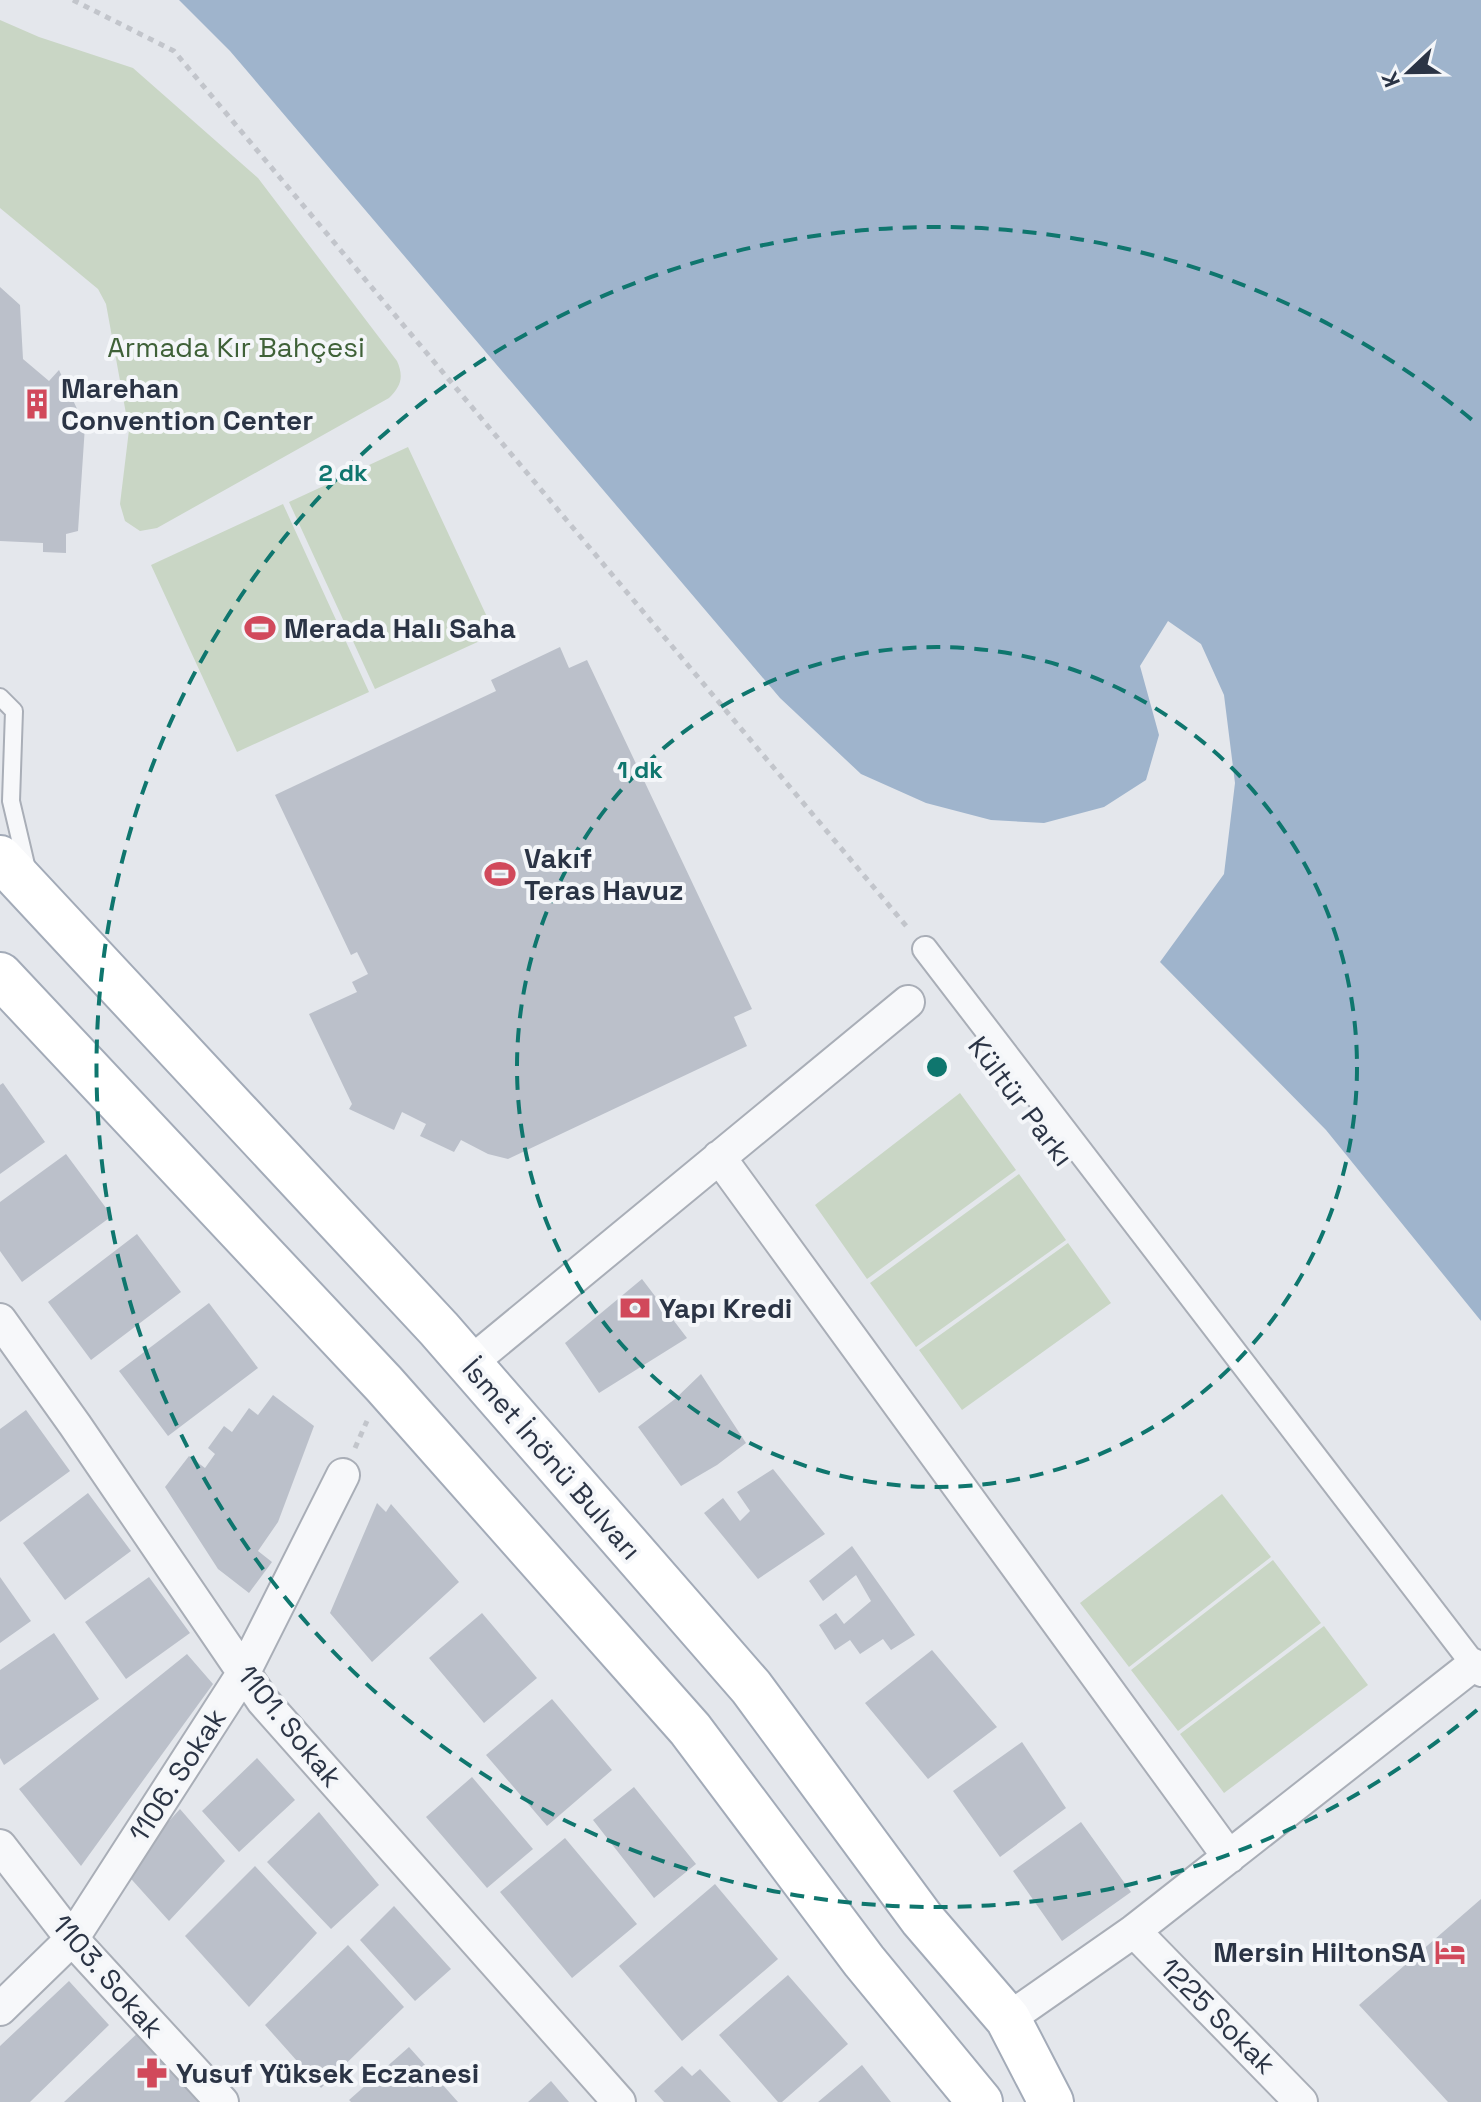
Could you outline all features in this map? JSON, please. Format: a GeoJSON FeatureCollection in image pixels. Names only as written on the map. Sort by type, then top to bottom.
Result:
{"type":"FeatureCollection","features":[{"type":"Feature","properties":{"kind":"main road","name":"İsmet İnönü Bulvarı"},"geometry":{"type":"LineString","coordinates":[[0,858],[469,1364],[751,1687],[922,1919],[1008,2019],[1051,2102]]}},
{"type":"Feature","properties":{"kind":"main road"},"geometry":{"type":"LineString","coordinates":[[0,975],[384,1384],[690,1729],[864,1961],[980,2102]]}},
{"type":"Feature","properties":{"kind":"street","name":"Kültür Parkı"},"geometry":{"type":"LineString","coordinates":[[925,949],[1477,1670]]}},
{"type":"Feature","properties":{"kind":"street"},"geometry":{"type":"LineString","coordinates":[[469,1364],[908,1002]]}},
{"type":"Feature","properties":{"kind":"street"},"geometry":{"type":"LineString","coordinates":[[719,1157],[1229,1857]]}},
{"type":"Feature","properties":{"kind":"street","name":"1101. Sokak"},"geometry":{"type":"LineString","coordinates":[[0,1320],[263,1701],[619,2102]]}},
{"type":"Feature","properties":{"kind":"street","name":"1106. Sokak"},"geometry":{"type":"LineString","coordinates":[[0,2009],[72,1939],[244,1672],[343,1475]]}},
{"type":"Feature","properties":{"kind":"street"},"geometry":{"type":"LineString","coordinates":[[1008,2019],[1134,1931],[1477,1670]]}},
{"type":"Feature","properties":{"kind":"street","name":"1103. Sokak"},"geometry":{"type":"LineString","coordinates":[[0,1846],[72,1939],[222,2102]]}},
{"type":"Feature","properties":{"kind":"street","name":"1225 Sokak"},"geometry":{"type":"LineString","coordinates":[[1134,1931],[1301,2102]]}},
{"type":"Feature","properties":{"kind":"lane"},"geometry":{"type":"LineString","coordinates":[[0,697],[14,711],[11,801],[33,894]]}},
{"type":"Feature","properties":{"kind":"path"},"geometry":{"type":"LineString","coordinates":[[73,0],[174,51],[925,949]]}},
{"type":"Feature","properties":{"kind":"path"},"geometry":{"type":"LineString","coordinates":[[343,1475],[384,1384]]}},
{"type":"Feature","properties":{"kind":"green space","name":"Armada Kır Bahçesi"},"geometry":{"type":"Polygon","coordinates":[[[0,20],[39,37],[133,68],[258,178],[397,361],[400,381],[389,398],[157,528],[140,531],[125,521],[120,504],[129,430],[106,304],[98,289],[0,208],[0,20]]]}},
{"type":"Feature","properties":{"kind":"green space","name":"Merada Halı Saha"},"geometry":{"type":"Polygon","coordinates":[[[408,447],[495,634],[375,689],[289,502],[408,447]]]}},
{"type":"Feature","properties":{"kind":"green space","name":"Merada Halı Saha"},"geometry":{"type":"Polygon","coordinates":[[[283,504],[369,692],[237,752],[151,565],[283,504]]]}},
{"type":"Feature","properties":{"kind":"green space"},"geometry":{"type":"Polygon","coordinates":[[[960,1093],[1016,1170],[867,1279],[815,1205],[960,1093]]]}},
{"type":"Feature","properties":{"kind":"green space"},"geometry":{"type":"Polygon","coordinates":[[[1019,1174],[1066,1240],[916,1347],[870,1283],[1019,1174]]]}},
{"type":"Feature","properties":{"kind":"green space"},"geometry":{"type":"Polygon","coordinates":[[[1068,1243],[1111,1303],[962,1410],[919,1350],[1068,1243]]]}},
{"type":"Feature","properties":{"kind":"green space"},"geometry":{"type":"Polygon","coordinates":[[[1222,1494],[1271,1557],[1129,1667],[1080,1603],[1222,1494]]]}},
{"type":"Feature","properties":{"kind":"green space"},"geometry":{"type":"Polygon","coordinates":[[[1273,1560],[1321,1623],[1178,1731],[1131,1670],[1273,1560]]]}},
{"type":"Feature","properties":{"kind":"green space"},"geometry":{"type":"Polygon","coordinates":[[[1324,1626],[1368,1685],[1224,1793],[1180,1734],[1324,1626]]]}},
{"type":"Feature","properties":{"kind":"water"},"geometry":{"type":"Polygon","coordinates":[[[179,0],[1481,0],[1481,1321],[1326,1130],[1160,962],[1224,874],[1235,783],[1224,695],[1201,644],[1168,621],[1140,666],[1159,735],[1146,780],[1104,807],[1044,823],[991,820],[926,803],[861,774],[780,698],[230,51],[179,0]]]}},
{"type":"Feature","properties":{"kind":"building","name":"Marehan Convention Center"},"geometry":{"type":"Polygon","coordinates":[[[0,287],[20,305],[23,359],[49,381],[59,370],[85,426],[78,531],[66,534],[66,553],[43,552],[43,543],[0,541],[0,287]]]}},
{"type":"Feature","properties":{"kind":"building","name":"Vakıf Teras Havuz"},"geometry":{"type":"Polygon","coordinates":[[[560,647],[569,668],[587,660],[752,1009],[734,1017],[747,1046],[508,1159],[488,1154],[461,1140],[454,1152],[420,1136],[426,1124],[402,1112],[394,1130],[349,1109],[352,1104],[309,1014],[357,992],[352,982],[368,974],[357,952],[351,955],[275,795],[496,691],[491,680],[560,647]]]}},
{"type":"Feature","properties":{"kind":"building"},"geometry":{"type":"Polygon","coordinates":[[[3,1083],[45,1142],[0,1174],[0,1085],[3,1083]]]}},
{"type":"Feature","properties":{"kind":"building"},"geometry":{"type":"Polygon","coordinates":[[[66,1154],[112,1216],[22,1282],[0,1251],[0,1202],[66,1154]]]}},
{"type":"Feature","properties":{"kind":"building"},"geometry":{"type":"Polygon","coordinates":[[[137,1234],[181,1292],[91,1360],[48,1302],[137,1234]]]}},
{"type":"Feature","properties":{"kind":"building","name":"Yapı Kredi"},"geometry":{"type":"Polygon","coordinates":[[[642,1279],[687,1338],[599,1393],[565,1343],[642,1279]]]}},
{"type":"Feature","properties":{"kind":"building"},"geometry":{"type":"Polygon","coordinates":[[[209,1303],[258,1368],[168,1436],[119,1371],[209,1303]]]}},
{"type":"Feature","properties":{"kind":"building"},"geometry":{"type":"Polygon","coordinates":[[[701,1374],[746,1443],[681,1486],[638,1427],[701,1374]]]}},
{"type":"Feature","properties":{"kind":"building"},"geometry":{"type":"Polygon","coordinates":[[[273,1395],[314,1426],[278,1522],[258,1551],[272,1562],[249,1593],[218,1569],[165,1487],[189,1456],[205,1468],[215,1454],[208,1448],[224,1426],[232,1432],[249,1408],[258,1415],[273,1395]]]}},
{"type":"Feature","properties":{"kind":"building"},"geometry":{"type":"Polygon","coordinates":[[[26,1410],[70,1471],[0,1522],[0,1429],[26,1410]]]}},
{"type":"Feature","properties":{"kind":"building"},"geometry":{"type":"Polygon","coordinates":[[[773,1469],[825,1534],[758,1579],[704,1513],[723,1498],[740,1521],[750,1511],[737,1492],[773,1469]]]}},
{"type":"Feature","properties":{"kind":"building"},"geometry":{"type":"Polygon","coordinates":[[[88,1493],[131,1551],[65,1600],[23,1543],[88,1493]]]}},
{"type":"Feature","properties":{"kind":"building"},"geometry":{"type":"Polygon","coordinates":[[[377,1503],[386,1512],[391,1504],[459,1582],[372,1662],[330,1613],[377,1503]]]}},
{"type":"Feature","properties":{"kind":"building"},"geometry":{"type":"Polygon","coordinates":[[[852,1546],[915,1635],[891,1650],[883,1639],[860,1654],[850,1640],[835,1650],[819,1625],[836,1613],[844,1624],[871,1601],[856,1575],[823,1601],[809,1581],[852,1546]]]}},
{"type":"Feature","properties":{"kind":"building"},"geometry":{"type":"Polygon","coordinates":[[[0,1577],[31,1621],[0,1643],[0,1577]]]}},
{"type":"Feature","properties":{"kind":"building"},"geometry":{"type":"Polygon","coordinates":[[[149,1577],[190,1633],[126,1679],[85,1622],[149,1577]]]}},
{"type":"Feature","properties":{"kind":"building"},"geometry":{"type":"Polygon","coordinates":[[[482,1613],[537,1678],[484,1723],[429,1658],[482,1613]]]}},
{"type":"Feature","properties":{"kind":"building"},"geometry":{"type":"Polygon","coordinates":[[[54,1633],[99,1699],[4,1765],[0,1758],[0,1670],[54,1633]]]}},
{"type":"Feature","properties":{"kind":"building"},"geometry":{"type":"Polygon","coordinates":[[[932,1650],[997,1727],[928,1779],[865,1703],[932,1650]]]}},
{"type":"Feature","properties":{"kind":"building"},"geometry":{"type":"Polygon","coordinates":[[[187,1654],[213,1684],[81,1866],[19,1789],[187,1654]]]}},
{"type":"Feature","properties":{"kind":"building"},"geometry":{"type":"Polygon","coordinates":[[[552,1699],[612,1770],[547,1826],[486,1755],[552,1699]]]}},
{"type":"Feature","properties":{"kind":"building"},"geometry":{"type":"Polygon","coordinates":[[[1022,1742],[1066,1808],[1000,1857],[953,1791],[1022,1742]]]}},
{"type":"Feature","properties":{"kind":"building"},"geometry":{"type":"Polygon","coordinates":[[[257,1758],[295,1800],[239,1852],[202,1811],[257,1758]]]}},
{"type":"Feature","properties":{"kind":"building"},"geometry":{"type":"Polygon","coordinates":[[[472,1777],[533,1849],[487,1888],[426,1817],[472,1777]]]}},
{"type":"Feature","properties":{"kind":"building"},"geometry":{"type":"Polygon","coordinates":[[[634,1787],[696,1864],[654,1898],[593,1820],[634,1787]]]}},
{"type":"Feature","properties":{"kind":"building"},"geometry":{"type":"Polygon","coordinates":[[[180,1809],[225,1861],[169,1921],[124,1871],[180,1809]]]}},
{"type":"Feature","properties":{"kind":"building"},"geometry":{"type":"Polygon","coordinates":[[[319,1812],[379,1885],[331,1929],[267,1862],[319,1812]]]}},
{"type":"Feature","properties":{"kind":"building"},"geometry":{"type":"Polygon","coordinates":[[[1081,1822],[1131,1892],[1062,1941],[1013,1871],[1081,1822]]]}},
{"type":"Feature","properties":{"kind":"building"},"geometry":{"type":"Polygon","coordinates":[[[565,1838],[637,1924],[572,1978],[500,1892],[565,1838]]]}},
{"type":"Feature","properties":{"kind":"building"},"geometry":{"type":"Polygon","coordinates":[[[255,1866],[317,1933],[249,2007],[185,1936],[255,1866]]]}},
{"type":"Feature","properties":{"kind":"building"},"geometry":{"type":"Polygon","coordinates":[[[715,1884],[778,1959],[682,2041],[619,1966],[715,1884]]]}},
{"type":"Feature","properties":{"kind":"building","name":"Mersin HiltonSA"},"geometry":{"type":"Polygon","coordinates":[[[1481,1899],[1481,2102],[1448,2102],[1359,2005],[1481,1899]]]}},
{"type":"Feature","properties":{"kind":"building"},"geometry":{"type":"Polygon","coordinates":[[[394,1906],[451,1969],[415,2001],[360,1940],[394,1906]]]}},
{"type":"Feature","properties":{"kind":"building"},"geometry":{"type":"Polygon","coordinates":[[[348,1945],[404,2007],[321,2088],[265,2025],[348,1945]]]}},
{"type":"Feature","properties":{"kind":"building"},"geometry":{"type":"Polygon","coordinates":[[[788,1975],[848,2044],[782,2102],[778,2102],[719,2035],[788,1975]]]}},
{"type":"Feature","properties":{"kind":"building"},"geometry":{"type":"Polygon","coordinates":[[[69,1981],[109,2025],[30,2102],[0,2102],[0,2046],[69,1981]]]}},
{"type":"Feature","properties":{"kind":"building"},"geometry":{"type":"Polygon","coordinates":[[[142,2029],[205,2102],[64,2102],[142,2029]]]}},
{"type":"Feature","properties":{"kind":"building"},"geometry":{"type":"Polygon","coordinates":[[[409,2047],[458,2102],[349,2100],[409,2047]]]}},
{"type":"Feature","properties":{"kind":"building"},"geometry":{"type":"Polygon","coordinates":[[[862,2065],[891,2102],[818,2102],[862,2065]]]}},
{"type":"Feature","properties":{"kind":"building"},"geometry":{"type":"Polygon","coordinates":[[[682,2066],[692,2076],[700,2069],[731,2102],[664,2102],[654,2091],[682,2066]]]}},
{"type":"Feature","properties":{"kind":"building"},"geometry":{"type":"Polygon","coordinates":[[[551,2081],[569,2102],[528,2102],[551,2081]]]}},
{"type":"Feature","properties":{"kind":"place","name":"Marehan Convention Center"},"geometry":{"type":"Point","coordinates":[37,404]}},
{"type":"Feature","properties":{"kind":"place","name":"Merada Halı Saha"},"geometry":{"type":"Point","coordinates":[260,628]}},
{"type":"Feature","properties":{"kind":"place","name":"Vakıf Teras Havuz"},"geometry":{"type":"Point","coordinates":[500,874]}},
{"type":"Feature","properties":{"kind":"place","name":"Yapı Kredi"},"geometry":{"type":"Point","coordinates":[635,1308]}},
{"type":"Feature","properties":{"kind":"place","name":"Mersin HiltonSA"},"geometry":{"type":"Point","coordinates":[1450,1952]}},
{"type":"Feature","properties":{"kind":"place","name":"Yusuf Yüksek Eczanesi"},"geometry":{"type":"Point","coordinates":[152,2073]}}]}
